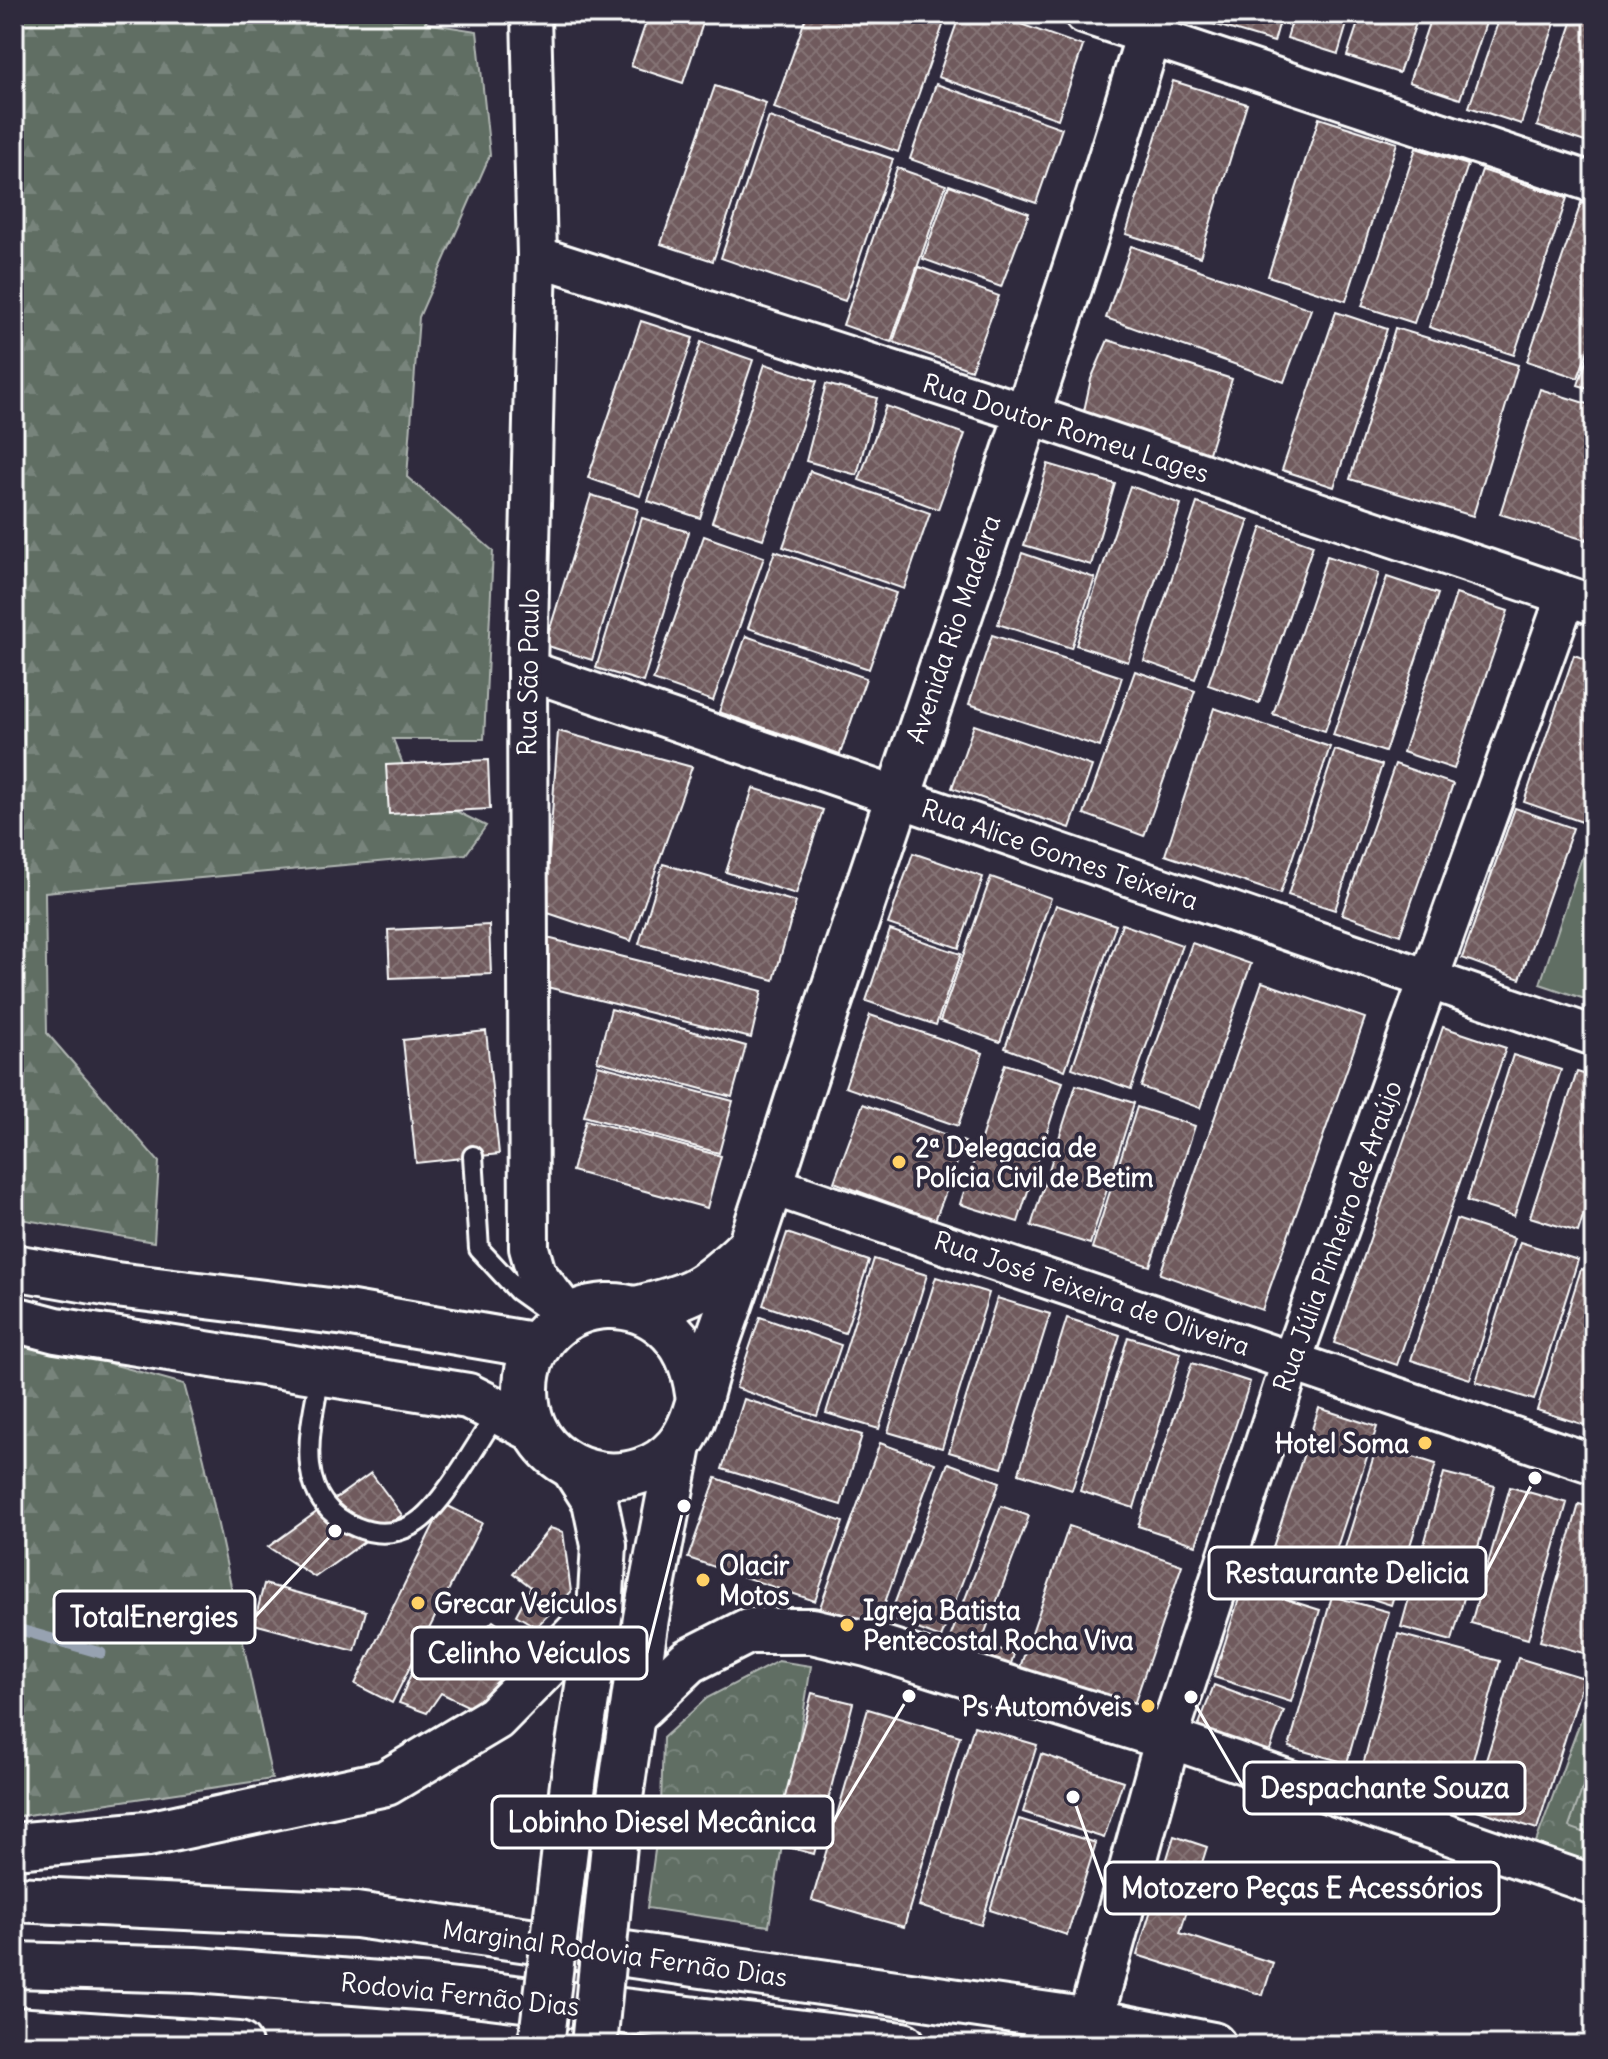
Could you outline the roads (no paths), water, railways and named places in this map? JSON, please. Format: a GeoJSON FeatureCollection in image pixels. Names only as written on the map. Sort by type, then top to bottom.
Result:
{"type":"FeatureCollection","features":[{"type":"Feature","properties":{"kind":"main road","name":"Avenida Rio Madeira"},"geometry":{"type":"LineString","coordinates":[[698,1394],[752,1244],[895,798],[1028,414],[1152,24]]}},
{"type":"Feature","properties":{"kind":"main road","name":"Avenida Rio Madeira"},"geometry":{"type":"LineString","coordinates":[[636,1309],[683,1299],[709,1286],[752,1244]]}},
{"type":"Feature","properties":{"kind":"main road"},"geometry":{"type":"LineString","coordinates":[[14,1267],[116,1285],[346,1313],[557,1328],[608,1305],[636,1309],[661,1321],[682,1341],[695,1366],[698,1394],[692,1422],[679,1446],[646,1618],[616,1825],[594,2045]]}},
{"type":"Feature","properties":{"kind":"main road"},"geometry":{"type":"LineString","coordinates":[[14,1319],[56,1330],[468,1396],[516,1420],[574,1468],[602,1477],[630,1475],[657,1464],[679,1446]]}},
{"type":"Feature","properties":{"kind":"main road"},"geometry":{"type":"LineString","coordinates":[[516,1420],[526,1387],[557,1328]]}},
{"type":"Feature","properties":{"kind":"main road"},"geometry":{"type":"LineString","coordinates":[[541,2045],[574,1776],[600,1611],[604,1545],[595,1501],[574,1468]]}},
{"type":"Feature","properties":{"kind":"main road"},"geometry":{"type":"LineString","coordinates":[[14,1846],[148,1834],[386,1783],[495,1718],[600,1611]]}},
{"type":"Feature","properties":{"kind":"main road"},"geometry":{"type":"LineString","coordinates":[[632,1715],[689,1661],[748,1631],[812,1631],[867,1644],[1168,1738]]}},
{"type":"Feature","properties":{"kind":"main road","name":"Rua Júlia Pinheiro de Araújo"},"geometry":{"type":"LineString","coordinates":[[1090,2021],[1168,1738]]}},
{"type":"Feature","properties":{"kind":"main road","name":"Marginal Rodovia Fernão Dias"},"geometry":{"type":"LineString","coordinates":[[14,1899],[356,1915],[1090,2021],[1213,2045]]}},
{"type":"Feature","properties":{"kind":"main road","name":"Rodovia Fernão Dias"},"geometry":{"type":"LineString","coordinates":[[14,1965],[195,1970],[432,1988],[903,2045]]}},
{"type":"Feature","properties":{"kind":"main road"},"geometry":{"type":"LineString","coordinates":[[14,2030],[239,2045]]}},
{"type":"Feature","properties":{"kind":"main road"},"geometry":{"type":"LineString","coordinates":[[40,2045],[106,2034]]}},
{"type":"Feature","properties":{"kind":"street","name":"Rua São Paulo"},"geometry":{"type":"LineString","coordinates":[[531,14],[537,256],[527,670],[529,1248],[557,1328]]}},
{"type":"Feature","properties":{"kind":"street"},"geometry":{"type":"LineString","coordinates":[[1084,14],[1152,24],[1594,183]]}},
{"type":"Feature","properties":{"kind":"street","name":"Rua Doutor Romeu Lages"},"geometry":{"type":"LineString","coordinates":[[537,256],[1028,414],[1580,600]]}},
{"type":"Feature","properties":{"kind":"street","name":"Rua Júlia Pinheiro de Araújo"},"geometry":{"type":"LineString","coordinates":[[1168,1738],[1292,1360],[1428,980],[1580,600]]}},
{"type":"Feature","properties":{"kind":"street","name":"Rua Alice Gomes Teixeira"},"geometry":{"type":"LineString","coordinates":[[527,670],[1594,1036]]}},
{"type":"Feature","properties":{"kind":"street","name":"Rua José Teixeira de Oliveira"},"geometry":{"type":"LineString","coordinates":[[770,1185],[1594,1464]]}},
{"type":"Feature","properties":{"kind":"street"},"geometry":{"type":"LineString","coordinates":[[1168,1738],[1594,1885]]}},
{"type":"Feature","properties":{"kind":"lane"},"geometry":{"type":"LineString","coordinates":[[473,1156],[479,1249],[557,1328]]}},
{"type":"Feature","properties":{"kind":"lane"},"geometry":{"type":"LineString","coordinates":[[321,1372],[310,1438],[310,1482],[334,1519],[376,1535],[414,1524],[516,1420]]}},
{"type":"Feature","properties":{"kind":"waterway"},"geometry":{"type":"LineString","coordinates":[[14,1628],[101,1653]]}},
{"type":"Feature","properties":{"kind":"place","name":"2ª Delegacia de Polícia Civil de Betim"},"geometry":{"type":"Point","coordinates":[899,1162]}},
{"type":"Feature","properties":{"kind":"place","name":"Hotel Soma"},"geometry":{"type":"Point","coordinates":[1425,1443]}},
{"type":"Feature","properties":{"kind":"place","name":"Restaurante Delicia"},"geometry":{"type":"Point","coordinates":[1535,1478]}},
{"type":"Feature","properties":{"kind":"place","name":"Celinho Veículos"},"geometry":{"type":"Point","coordinates":[684,1506]}},
{"type":"Feature","properties":{"kind":"place","name":"TotalEnergies"},"geometry":{"type":"Point","coordinates":[335,1531]}},
{"type":"Feature","properties":{"kind":"place","name":"Olacir Motos"},"geometry":{"type":"Point","coordinates":[703,1580]}},
{"type":"Feature","properties":{"kind":"place","name":"Grecar Veículos"},"geometry":{"type":"Point","coordinates":[418,1603]}},
{"type":"Feature","properties":{"kind":"place","name":"Igreja Batista Pentecostal Rocha Viva"},"geometry":{"type":"Point","coordinates":[847,1625]}},
{"type":"Feature","properties":{"kind":"place","name":"Lobinho Diesel Mecânica"},"geometry":{"type":"Point","coordinates":[909,1696]}},
{"type":"Feature","properties":{"kind":"place","name":"Despachante Souza"},"geometry":{"type":"Point","coordinates":[1191,1697]}},
{"type":"Feature","properties":{"kind":"place","name":"Ps Automóveis"},"geometry":{"type":"Point","coordinates":[1148,1706]}},
{"type":"Feature","properties":{"kind":"place","name":"Motozero Peças E Acessórios"},"geometry":{"type":"Point","coordinates":[1073,1797]}}]}
